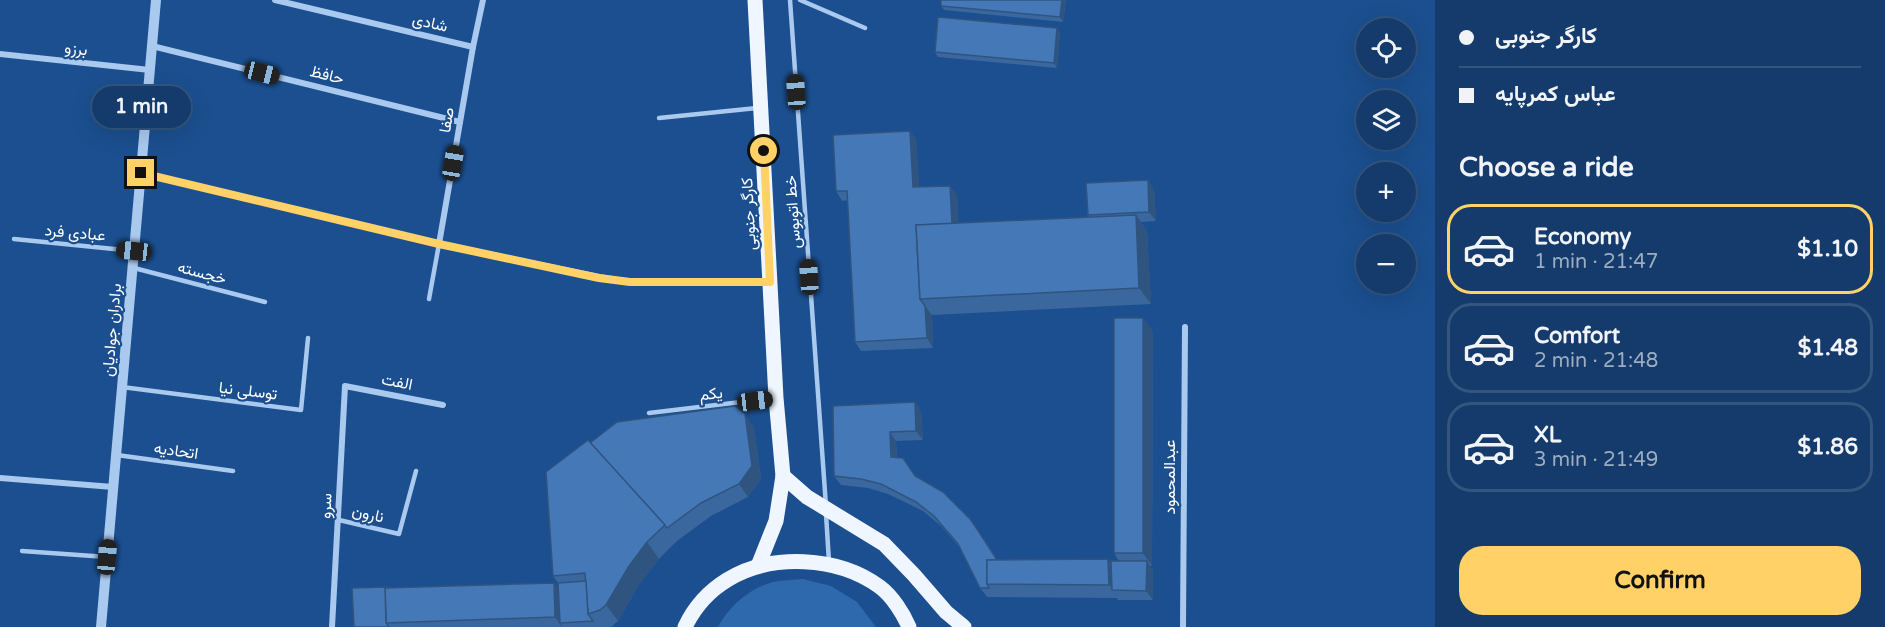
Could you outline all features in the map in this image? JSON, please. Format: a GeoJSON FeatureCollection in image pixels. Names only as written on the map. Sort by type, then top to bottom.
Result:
{"type":"FeatureCollection","features":[{"type":"Feature","properties":{"kind":"main road","name":"کارگر جنوبی"},"geometry":{"type":"LineString","coordinates":[[755,0],[776,398],[783,476],[776,521],[758,566]]}},
{"type":"Feature","properties":{"kind":"main road"},"geometry":{"type":"LineString","coordinates":[[783,476],[807,497],[884,544],[946,612],[964,627]]}},
{"type":"Feature","properties":{"kind":"main road"},"geometry":{"type":"LineString","coordinates":[[685,627],[692,612],[702,600],[726,580],[758,566],[794,562],[829,565],[853,572],[880,587],[893,601],[909,627]]}},
{"type":"Feature","properties":{"kind":"street","name":"برادران جوادیان"},"geometry":{"type":"LineString","coordinates":[[100,627],[156,0]]}},
{"type":"Feature","properties":{"kind":"street","name":"شادی"},"geometry":{"type":"LineString","coordinates":[[275,0],[472,47]]}},
{"type":"Feature","properties":{"kind":"street","name":"صفا"},"geometry":{"type":"LineString","coordinates":[[439,244],[472,47],[483,0]]}},
{"type":"Feature","properties":{"kind":"street","name":"حافظ"},"geometry":{"type":"LineString","coordinates":[[152,46],[460,122]]}},
{"type":"Feature","properties":{"kind":"street","name":"برزو"},"geometry":{"type":"LineString","coordinates":[[0,54],[150,70]]}},
{"type":"Feature","properties":{"kind":"street"},"geometry":{"type":"LineString","coordinates":[[141,173],[439,244],[599,278],[630,282],[770,282]]}},
{"type":"Feature","properties":{"kind":"street","name":"عبدالمحمود"},"geometry":{"type":"LineString","coordinates":[[1183,627],[1185,327]]}},
{"type":"Feature","properties":{"kind":"street","name":"الفت"},"geometry":{"type":"LineString","coordinates":[[345,386],[443,405]]}},
{"type":"Feature","properties":{"kind":"street","name":"سرو"},"geometry":{"type":"LineString","coordinates":[[332,627],[345,386]]}},
{"type":"Feature","properties":{"kind":"street"},"geometry":{"type":"LineString","coordinates":[[0,478],[113,487]]}},
{"type":"Feature","properties":{"kind":"lane","name":"خط اتوبوس"},"geometry":{"type":"LineString","coordinates":[[790,0],[829,565]]}},
{"type":"Feature","properties":{"kind":"lane"},"geometry":{"type":"LineString","coordinates":[[800,0],[865,28]]}},
{"type":"Feature","properties":{"kind":"lane"},"geometry":{"type":"LineString","coordinates":[[658,118],[761,108]]}},
{"type":"Feature","properties":{"kind":"lane","name":"عبادی فرد"},"geometry":{"type":"LineString","coordinates":[[14,239],[134,251]]}},
{"type":"Feature","properties":{"kind":"lane"},"geometry":{"type":"LineString","coordinates":[[429,298],[439,244]]}},
{"type":"Feature","properties":{"kind":"lane","name":"خجسته"},"geometry":{"type":"LineString","coordinates":[[132,267],[265,302]]}},
{"type":"Feature","properties":{"kind":"lane","name":"توسلی نیا"},"geometry":{"type":"LineString","coordinates":[[122,387],[301,410],[308,338]]}},
{"type":"Feature","properties":{"kind":"lane","name":"یکم"},"geometry":{"type":"LineString","coordinates":[[649,413],[776,398]]}},
{"type":"Feature","properties":{"kind":"lane","name":"اتحادیه"},"geometry":{"type":"LineString","coordinates":[[116,454],[233,471]]}},
{"type":"Feature","properties":{"kind":"lane","name":"نارون"},"geometry":{"type":"LineString","coordinates":[[339,520],[399,534],[416,471]]}},
{"type":"Feature","properties":{"kind":"lane"},"geometry":{"type":"LineString","coordinates":[[22,551],[107,557]]}},
{"type":"Feature","properties":{"kind":"shaded area"},"geometry":{"type":"Polygon","coordinates":[[[803,579],[831,586],[857,602],[876,627],[718,627],[734,605],[748,593],[773,582],[803,579]]]}},
{"type":"Feature","properties":{"kind":"building"},"geometry":{"type":"Polygon","coordinates":[[[941,0],[1062,0],[1060,17],[941,6],[941,0]]]}},
{"type":"Feature","properties":{"kind":"building"},"geometry":{"type":"Polygon","coordinates":[[[938,17],[1057,28],[1054,63],[935,52],[938,17]]]}},
{"type":"Feature","properties":{"kind":"building"},"geometry":{"type":"Polygon","coordinates":[[[910,131],[913,187],[950,186],[952,224],[916,225],[920,299],[925,306],[927,338],[855,342],[847,191],[836,191],[833,135],[910,131]]]}},
{"type":"Feature","properties":{"kind":"building"},"geometry":{"type":"Polygon","coordinates":[[[1148,180],[1149,212],[1088,215],[1086,183],[1148,180]]]}},
{"type":"Feature","properties":{"kind":"building"},"geometry":{"type":"Polygon","coordinates":[[[1136,215],[1139,288],[920,299],[916,225],[1136,215]]]}},
{"type":"Feature","properties":{"kind":"building"},"geometry":{"type":"Polygon","coordinates":[[[1114,318],[1143,318],[1143,553],[1114,553],[1114,318]]]}},
{"type":"Feature","properties":{"kind":"building"},"geometry":{"type":"Polygon","coordinates":[[[915,402],[916,431],[890,432],[891,457],[903,458],[915,476],[943,492],[970,519],[997,560],[987,560],[989,588],[980,588],[958,544],[934,516],[916,502],[881,484],[834,476],[833,406],[915,402]]]}},
{"type":"Feature","properties":{"kind":"building"},"geometry":{"type":"Polygon","coordinates":[[[735,406],[745,414],[752,466],[739,484],[701,503],[667,528],[590,443],[617,422],[735,406]]]}},
{"type":"Feature","properties":{"kind":"building"},"geometry":{"type":"Polygon","coordinates":[[[588,440],[665,525],[647,542],[629,566],[606,605],[588,614],[585,573],[553,576],[546,472],[588,440]]]}},
{"type":"Feature","properties":{"kind":"building"},"geometry":{"type":"Polygon","coordinates":[[[1108,559],[1109,585],[987,584],[987,560],[1108,559]]]}},
{"type":"Feature","properties":{"kind":"building"},"geometry":{"type":"Polygon","coordinates":[[[1111,561],[1147,561],[1146,591],[1112,590],[1111,561]]]}},
{"type":"Feature","properties":{"kind":"building"},"geometry":{"type":"Polygon","coordinates":[[[586,581],[588,614],[593,621],[560,623],[558,583],[586,581]]]}},
{"type":"Feature","properties":{"kind":"building"},"geometry":{"type":"Polygon","coordinates":[[[554,583],[555,617],[386,623],[385,588],[554,583]]]}},
{"type":"Feature","properties":{"kind":"building"},"geometry":{"type":"Polygon","coordinates":[[[387,587],[385,588],[386,623],[389,627],[354,627],[352,588],[387,587]]]}},
{"type":"Feature","properties":{"kind":"route"},"geometry":{"type":"LineString","coordinates":[[141,173],[439,244],[599,278],[630,282],[770,282],[764,151]]}}]}
